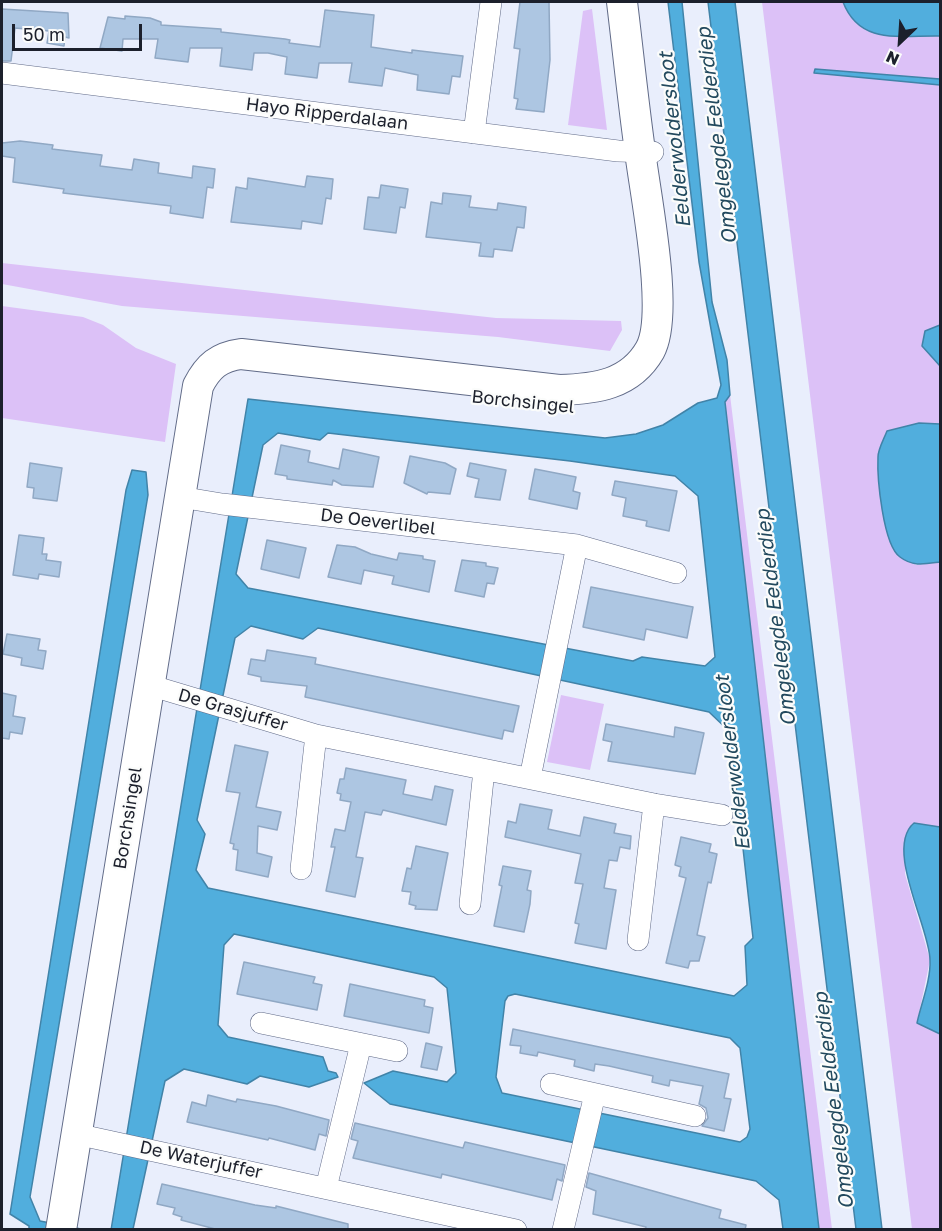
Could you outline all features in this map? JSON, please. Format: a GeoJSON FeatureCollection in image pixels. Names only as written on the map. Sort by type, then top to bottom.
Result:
{"type":"FeatureCollection","features":[{"type":"Feature","properties":{"kind":"main road","name":"Borchsingel"},"geometry":{"type":"LineString","coordinates":[[622,2],[647,152]]}},
{"type":"Feature","properties":{"kind":"main road","name":"Borchsingel"},"geometry":{"type":"LineString","coordinates":[[62,1220],[198,386],[205,371],[215,362],[241,354],[559,390],[593,389],[620,380],[637,368],[651,349],[656,318],[656,277],[636,2]]}},
{"type":"Feature","properties":{"kind":"street"},"geometry":{"type":"LineString","coordinates":[[474,133],[491,2]]}},
{"type":"Feature","properties":{"kind":"street","name":"Hayo Ripperdalaan"},"geometry":{"type":"LineString","coordinates":[[2,73],[474,133],[647,152]]}},
{"type":"Feature","properties":{"kind":"street","name":"De Oeverlibel"},"geometry":{"type":"LineString","coordinates":[[180,497],[222,504],[577,545],[676,573]]}},
{"type":"Feature","properties":{"kind":"street"},"geometry":{"type":"LineString","coordinates":[[530,778],[577,545]]}},
{"type":"Feature","properties":{"kind":"street","name":"De Grasjuffer"},"geometry":{"type":"LineString","coordinates":[[149,686],[316,735],[654,804],[722,815]]}},
{"type":"Feature","properties":{"kind":"street"},"geometry":{"type":"LineString","coordinates":[[301,869],[316,735]]}},
{"type":"Feature","properties":{"kind":"street"},"geometry":{"type":"LineString","coordinates":[[470,904],[484,770]]}},
{"type":"Feature","properties":{"kind":"street"},"geometry":{"type":"LineString","coordinates":[[638,940],[654,804]]}},
{"type":"Feature","properties":{"kind":"street"},"geometry":{"type":"LineString","coordinates":[[261,1023],[397,1051]]}},
{"type":"Feature","properties":{"kind":"street"},"geometry":{"type":"LineString","coordinates":[[326,1188],[361,1044]]}},
{"type":"Feature","properties":{"kind":"street"},"geometry":{"type":"LineString","coordinates":[[551,1084],[593,1100],[695,1116]]}},
{"type":"Feature","properties":{"kind":"street"},"geometry":{"type":"LineString","coordinates":[[563,1230],[593,1100]]}},
{"type":"Feature","properties":{"kind":"street","name":"De Waterjuffer"},"geometry":{"type":"LineString","coordinates":[[76,1134],[516,1230]]}},
{"type":"Feature","properties":{"kind":"shaded area"},"geometry":{"type":"Polygon","coordinates":[[[762,2],[843,2],[850,16],[860,26],[871,32],[897,36],[940,36],[940,79],[815,69],[814,73],[940,85],[940,325],[925,331],[922,346],[940,366],[940,424],[919,423],[878,455],[881,504],[890,540],[916,565],[940,562],[940,827],[928,825],[906,842],[905,874],[930,960],[917,1023],[940,1034],[940,1229],[912,1229],[762,2]]]}},
{"type":"Feature","properties":{"kind":"shaded area"},"geometry":{"type":"Polygon","coordinates":[[[592,9],[607,130],[568,125],[583,11],[592,9]]]}},
{"type":"Feature","properties":{"kind":"shaded area"},"geometry":{"type":"Polygon","coordinates":[[[2,263],[496,318],[621,321],[622,330],[610,351],[498,337],[122,306],[2,284],[2,263]]]}},
{"type":"Feature","properties":{"kind":"shaded area"},"geometry":{"type":"Polygon","coordinates":[[[2,306],[83,317],[103,325],[136,348],[176,364],[165,442],[2,418],[2,306]]]}},
{"type":"Feature","properties":{"kind":"shaded area"},"geometry":{"type":"Polygon","coordinates":[[[730,395],[832,1229],[819,1229],[724,402],[730,395]]]}},
{"type":"Feature","properties":{"kind":"shaded area"},"geometry":{"type":"Polygon","coordinates":[[[561,695],[604,704],[590,770],[547,762],[561,695]]]}},
{"type":"Feature","properties":{"kind":"water"},"geometry":{"type":"Polygon","coordinates":[[[668,2],[682,2],[712,302],[727,360],[730,395],[725,402],[819,1229],[783,1229],[779,1200],[756,1181],[390,1104],[364,1083],[393,1071],[447,1082],[456,1073],[447,988],[434,977],[234,934],[224,945],[218,1025],[228,1037],[323,1057],[328,1071],[336,1073],[338,1077],[309,1087],[260,1076],[247,1084],[184,1069],[165,1081],[133,1229],[111,1230],[248,399],[605,438],[636,434],[663,425],[698,403],[717,398],[721,385],[699,262],[668,2]],[[278,433],[263,445],[236,574],[248,588],[633,661],[642,657],[705,666],[715,657],[698,496],[675,476],[570,461],[328,433],[320,440],[278,433]],[[251,626],[235,638],[197,820],[205,834],[196,870],[208,888],[734,996],[747,985],[745,946],[753,938],[730,732],[709,712],[318,628],[303,639],[251,626]],[[515,994],[508,996],[505,1001],[496,1077],[502,1093],[740,1142],[747,1137],[750,1129],[740,1048],[730,1038],[515,994]]]}},
{"type":"Feature","properties":{"kind":"water"},"geometry":{"type":"Polygon","coordinates":[[[708,2],[735,2],[882,1229],[856,1229],[708,2]]]}},
{"type":"Feature","properties":{"kind":"water"},"geometry":{"type":"Polygon","coordinates":[[[843,2],[940,2],[940,36],[897,36],[871,32],[860,26],[850,16],[843,2]]]}},
{"type":"Feature","properties":{"kind":"water"},"geometry":{"type":"Polygon","coordinates":[[[815,69],[940,79],[940,85],[814,73],[815,69]]]}},
{"type":"Feature","properties":{"kind":"water"},"geometry":{"type":"Polygon","coordinates":[[[940,325],[940,366],[922,346],[925,331],[940,325]]]}},
{"type":"Feature","properties":{"kind":"water"},"geometry":{"type":"Polygon","coordinates":[[[919,423],[940,424],[940,562],[914,564],[900,557],[889,539],[882,510],[878,457],[887,431],[919,423]]]}},
{"type":"Feature","properties":{"kind":"water"},"geometry":{"type":"Polygon","coordinates":[[[132,470],[146,472],[148,495],[30,1197],[40,1221],[81,1229],[29,1229],[29,1226],[10,1214],[126,490],[132,470]]]}},
{"type":"Feature","properties":{"kind":"water"},"geometry":{"type":"Polygon","coordinates":[[[914,823],[940,827],[940,1034],[917,1023],[927,984],[930,960],[906,869],[904,850],[906,835],[914,823]]]}},
{"type":"Feature","properties":{"kind":"building"},"geometry":{"type":"Polygon","coordinates":[[[520,2],[549,2],[550,60],[544,112],[516,109],[518,99],[514,98],[520,49],[514,48],[520,2]]]}},
{"type":"Feature","properties":{"kind":"building"},"geometry":{"type":"Polygon","coordinates":[[[2,9],[68,13],[69,38],[65,37],[64,46],[47,43],[49,31],[15,28],[11,61],[2,61],[2,9]]]}},
{"type":"Feature","properties":{"kind":"building"},"geometry":{"type":"Polygon","coordinates":[[[325,10],[374,15],[371,47],[412,53],[412,50],[463,56],[460,77],[452,76],[449,94],[417,90],[418,75],[385,68],[382,86],[349,82],[352,63],[319,63],[317,78],[285,74],[287,57],[268,53],[254,53],[252,70],[220,66],[222,48],[190,48],[188,62],[155,58],[158,39],[123,39],[122,51],[100,48],[108,17],[125,19],[125,16],[150,18],[161,22],[161,25],[221,29],[221,32],[285,39],[290,40],[289,43],[320,47],[325,10]]]}},
{"type":"Feature","properties":{"kind":"building"},"geometry":{"type":"Polygon","coordinates":[[[20,141],[53,145],[52,149],[102,155],[100,166],[132,170],[134,159],[159,163],[158,173],[192,178],[193,166],[215,169],[213,188],[207,187],[203,218],[170,213],[171,206],[63,193],[64,189],[13,182],[15,158],[2,156],[2,143],[20,141]]]}},
{"type":"Feature","properties":{"kind":"building"},"geometry":{"type":"Polygon","coordinates":[[[307,176],[333,179],[331,199],[326,198],[322,224],[302,221],[301,229],[231,222],[236,187],[247,189],[248,178],[305,187],[307,176]]]}},
{"type":"Feature","properties":{"kind":"building"},"geometry":{"type":"Polygon","coordinates":[[[381,185],[408,189],[405,208],[400,207],[396,233],[364,229],[368,197],[379,198],[381,185]]]}},
{"type":"Feature","properties":{"kind":"building"},"geometry":{"type":"Polygon","coordinates":[[[443,193],[471,196],[469,207],[497,210],[498,203],[526,207],[524,228],[517,227],[512,251],[494,249],[493,257],[479,256],[481,243],[426,237],[431,202],[442,204],[443,193]]]}},
{"type":"Feature","properties":{"kind":"building"},"geometry":{"type":"Polygon","coordinates":[[[281,445],[310,451],[308,462],[339,469],[343,449],[379,457],[373,487],[342,485],[333,480],[332,485],[287,479],[287,476],[275,474],[281,445]]]}},
{"type":"Feature","properties":{"kind":"building"},"geometry":{"type":"Polygon","coordinates":[[[410,456],[445,463],[456,469],[450,494],[428,492],[427,494],[404,483],[410,456]]]}},
{"type":"Feature","properties":{"kind":"building"},"geometry":{"type":"Polygon","coordinates":[[[30,463],[62,468],[57,501],[33,498],[34,488],[27,487],[30,463]]]}},
{"type":"Feature","properties":{"kind":"building"},"geometry":{"type":"Polygon","coordinates":[[[470,463],[506,470],[500,500],[475,497],[479,479],[467,476],[470,463]]]}},
{"type":"Feature","properties":{"kind":"building"},"geometry":{"type":"Polygon","coordinates":[[[535,469],[576,477],[573,491],[580,493],[577,509],[529,499],[535,469]]]}},
{"type":"Feature","properties":{"kind":"building"},"geometry":{"type":"Polygon","coordinates":[[[615,481],[677,491],[669,531],[646,526],[647,521],[623,516],[626,498],[612,495],[615,481]]]}},
{"type":"Feature","properties":{"kind":"building"},"geometry":{"type":"Polygon","coordinates":[[[19,535],[44,538],[42,554],[47,554],[46,560],[61,562],[59,577],[39,574],[38,579],[13,575],[19,535]]]}},
{"type":"Feature","properties":{"kind":"building"},"geometry":{"type":"Polygon","coordinates":[[[267,540],[306,548],[299,578],[261,569],[267,540]]]}},
{"type":"Feature","properties":{"kind":"building"},"geometry":{"type":"Polygon","coordinates":[[[337,545],[355,547],[371,554],[397,560],[399,553],[423,556],[423,559],[435,561],[429,592],[392,584],[394,576],[364,570],[361,584],[328,577],[337,545]]]}},
{"type":"Feature","properties":{"kind":"building"},"geometry":{"type":"Polygon","coordinates":[[[462,560],[486,563],[486,566],[498,568],[494,584],[487,583],[484,597],[455,591],[462,560]]]}},
{"type":"Feature","properties":{"kind":"building"},"geometry":{"type":"Polygon","coordinates":[[[591,587],[693,607],[687,638],[646,629],[644,640],[583,627],[591,587]]]}},
{"type":"Feature","properties":{"kind":"building"},"geometry":{"type":"Polygon","coordinates":[[[7,634],[40,639],[38,650],[46,651],[43,669],[21,665],[22,658],[3,654],[7,634]]]}},
{"type":"Feature","properties":{"kind":"building"},"geometry":{"type":"Polygon","coordinates":[[[267,650],[316,658],[315,664],[519,706],[513,732],[504,730],[502,739],[305,697],[307,686],[261,681],[261,677],[248,674],[251,659],[265,661],[267,650]]]}},
{"type":"Feature","properties":{"kind":"building"},"geometry":{"type":"Polygon","coordinates":[[[2,693],[16,696],[13,716],[25,718],[22,734],[10,732],[9,739],[2,738],[2,693]]]}},
{"type":"Feature","properties":{"kind":"building"},"geometry":{"type":"Polygon","coordinates":[[[606,724],[674,737],[675,727],[704,733],[695,774],[608,761],[612,742],[603,740],[606,724]]]}},
{"type":"Feature","properties":{"kind":"building"},"geometry":{"type":"Polygon","coordinates":[[[235,745],[268,752],[256,807],[281,812],[277,830],[258,826],[257,853],[272,857],[268,877],[236,870],[238,850],[233,849],[234,844],[230,843],[240,793],[226,791],[235,745]]]}},
{"type":"Feature","properties":{"kind":"building"},"geometry":{"type":"Polygon","coordinates":[[[346,768],[406,780],[403,794],[432,800],[435,786],[453,790],[446,825],[383,810],[381,815],[365,812],[356,857],[363,858],[355,897],[326,891],[335,847],[331,847],[335,829],[345,831],[351,802],[340,800],[341,794],[337,793],[340,779],[344,779],[346,768]]]}},
{"type":"Feature","properties":{"kind":"building"},"geometry":{"type":"Polygon","coordinates":[[[520,804],[552,810],[548,829],[580,836],[584,817],[616,824],[614,833],[631,836],[630,849],[620,847],[617,861],[609,860],[604,888],[616,890],[606,949],[575,943],[579,924],[575,923],[583,884],[575,883],[581,854],[505,837],[508,821],[516,823],[520,804]]]}},
{"type":"Feature","properties":{"kind":"building"},"geometry":{"type":"Polygon","coordinates":[[[681,837],[711,844],[709,852],[717,854],[711,883],[708,882],[697,935],[705,937],[699,961],[690,961],[688,968],[666,963],[686,878],[679,876],[681,867],[675,865],[681,837]]]}},
{"type":"Feature","properties":{"kind":"building"},"geometry":{"type":"Polygon","coordinates":[[[416,846],[448,853],[437,910],[415,909],[416,906],[409,904],[411,892],[402,891],[407,868],[411,869],[416,846]]]}},
{"type":"Feature","properties":{"kind":"building"},"geometry":{"type":"Polygon","coordinates":[[[503,866],[531,871],[527,890],[531,891],[530,904],[524,932],[494,926],[502,886],[499,885],[503,866]]]}},
{"type":"Feature","properties":{"kind":"building"},"geometry":{"type":"Polygon","coordinates":[[[244,962],[315,977],[313,983],[322,985],[317,1010],[237,994],[244,962]]]}},
{"type":"Feature","properties":{"kind":"building"},"geometry":{"type":"Polygon","coordinates":[[[350,984],[425,1000],[424,1006],[433,1008],[429,1033],[344,1016],[350,984]]]}},
{"type":"Feature","properties":{"kind":"building"},"geometry":{"type":"Polygon","coordinates":[[[513,1029],[729,1074],[724,1098],[731,1099],[724,1131],[702,1126],[708,1118],[706,1108],[699,1104],[703,1086],[670,1080],[669,1086],[652,1082],[653,1076],[609,1066],[595,1064],[594,1071],[574,1066],[575,1060],[538,1052],[537,1056],[520,1053],[521,1046],[510,1045],[513,1029]]]}},
{"type":"Feature","properties":{"kind":"building"},"geometry":{"type":"Polygon","coordinates":[[[426,1043],[442,1047],[437,1070],[421,1067],[426,1043]]]}},
{"type":"Feature","properties":{"kind":"building"},"geometry":{"type":"Polygon","coordinates":[[[208,1095],[236,1102],[237,1099],[276,1106],[329,1120],[326,1136],[319,1134],[315,1150],[269,1138],[268,1140],[187,1122],[192,1102],[206,1106],[208,1095]]]}},
{"type":"Feature","properties":{"kind":"building"},"geometry":{"type":"Polygon","coordinates":[[[355,1123],[463,1148],[465,1142],[565,1165],[562,1181],[557,1179],[552,1200],[442,1174],[441,1178],[353,1158],[358,1141],[351,1139],[355,1123]]]}},
{"type":"Feature","properties":{"kind":"building"},"geometry":{"type":"Polygon","coordinates":[[[589,1173],[721,1210],[719,1218],[746,1225],[745,1230],[645,1230],[646,1227],[593,1214],[596,1191],[586,1187],[589,1173]]]}},
{"type":"Feature","properties":{"kind":"building"},"geometry":{"type":"Polygon","coordinates":[[[162,1184],[255,1205],[276,1208],[276,1206],[348,1224],[348,1230],[219,1230],[181,1220],[182,1217],[173,1214],[175,1208],[157,1204],[162,1184]]]}},
{"type":"Feature","properties":{"kind":"water label","name":"Omgelegde Eelderdiep"},"geometry":{"type":"Point","coordinates":[717,136]}},
{"type":"Feature","properties":{"kind":"water label","name":"Eelderwoldersloot"},"geometry":{"type":"Point","coordinates":[675,140]}},
{"type":"Feature","properties":{"kind":"water label","name":"Omgelegde Eelderdiep"},"geometry":{"type":"Point","coordinates":[776,618]}},
{"type":"Feature","properties":{"kind":"water label","name":"Eelderwoldersloot"},"geometry":{"type":"Point","coordinates":[733,763]}},
{"type":"Feature","properties":{"kind":"water label","name":"Omgelegde Eelderdiep"},"geometry":{"type":"Point","coordinates":[834,1101]}}]}
